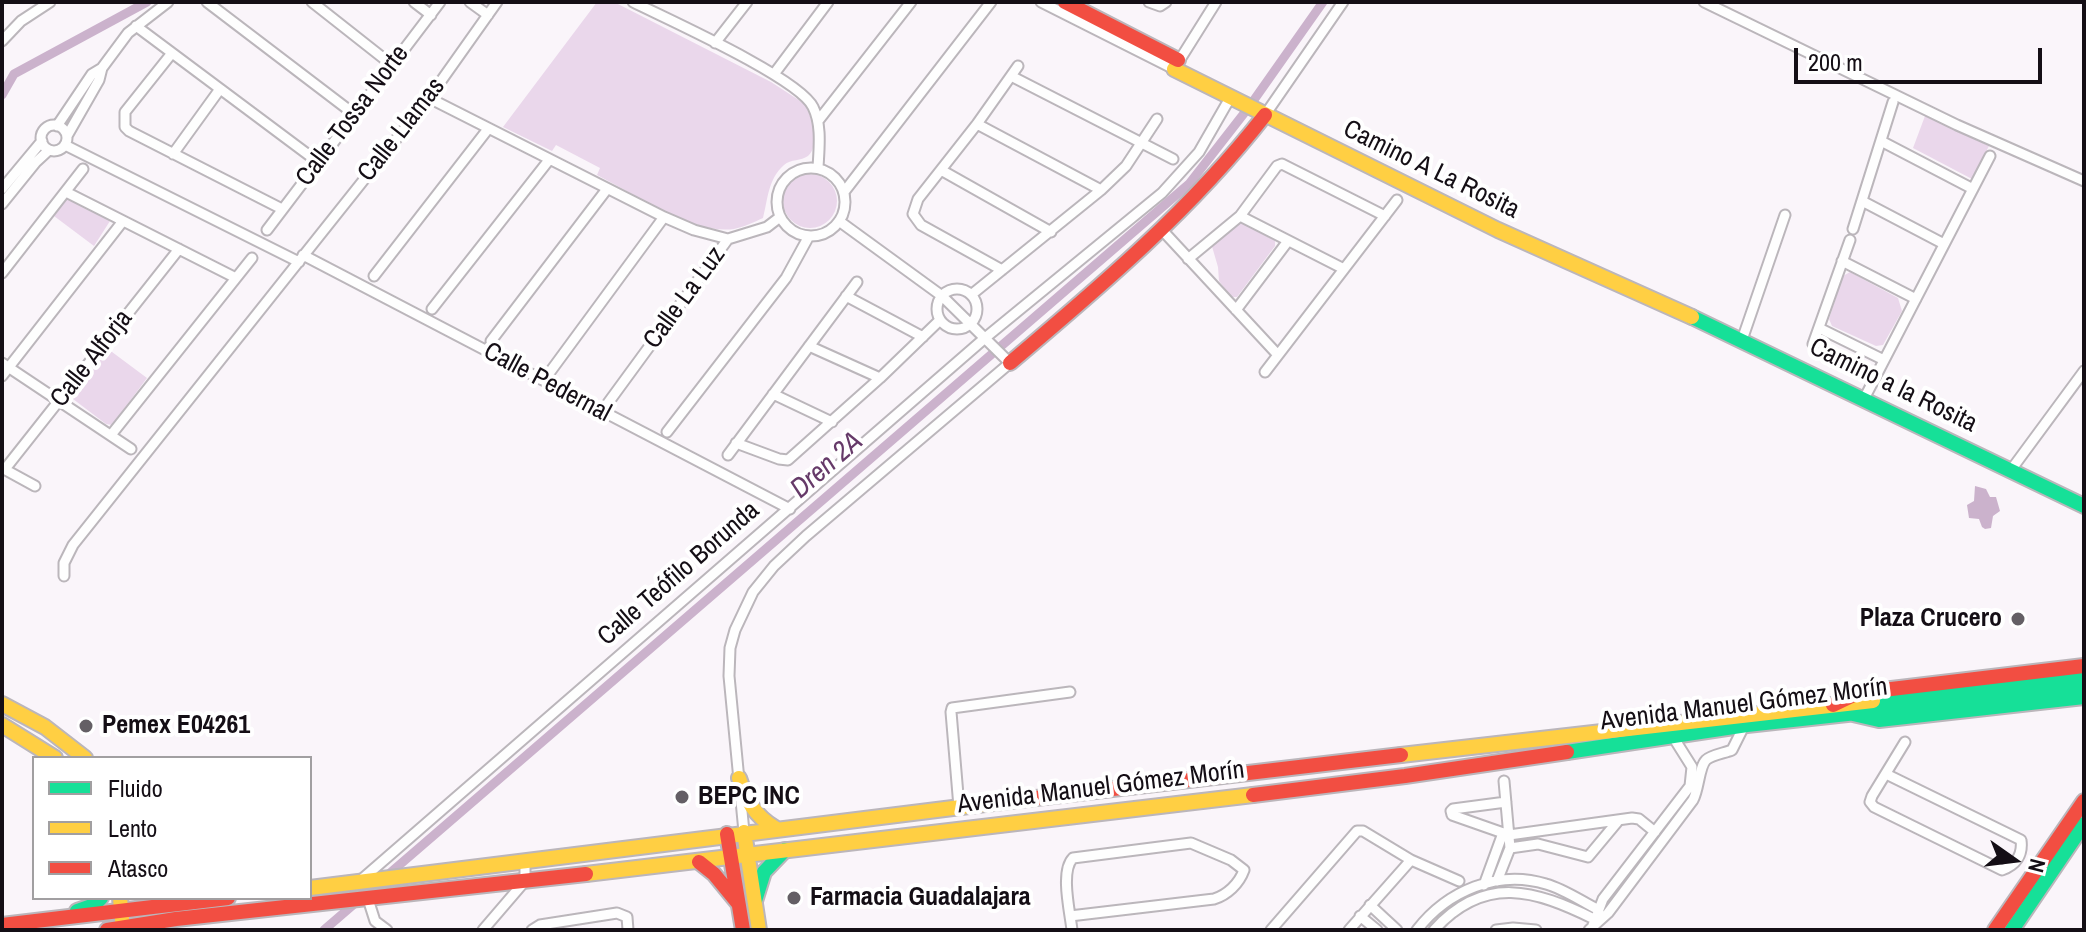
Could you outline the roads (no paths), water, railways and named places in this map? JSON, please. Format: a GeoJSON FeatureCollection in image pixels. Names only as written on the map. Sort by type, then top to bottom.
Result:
{"type":"FeatureCollection","features":[{"type":"Feature","properties":{"kind":"main road","name":"Camino A La Rosita"},"geometry":{"type":"LineString","coordinates":[[1065,2],[1235,101],[1498,230],[1680,312]]}},
{"type":"Feature","properties":{"kind":"main road"},"geometry":{"type":"LineString","coordinates":[[1008,360],[1163,231],[1198,196],[1261,113]]}},
{"type":"Feature","properties":{"kind":"main road","name":"Camino a la Rosita"},"geometry":{"type":"LineString","coordinates":[[1680,312],[2084,506]]}},
{"type":"Feature","properties":{"kind":"main road"},"geometry":{"type":"LineString","coordinates":[[1833,705],[1858,693],[2084,666]]}},
{"type":"Feature","properties":{"kind":"main road","name":"Avenida Manuel Gómez Morín"},"geometry":{"type":"LineString","coordinates":[[312,888],[959,807],[1670,730],[1744,726],[1853,714],[2084,676]]}},
{"type":"Feature","properties":{"kind":"main road","name":"Avenida Manuel Gómez Morín"},"geometry":{"type":"LineString","coordinates":[[130,916],[172,925],[1405,776],[1833,705],[2084,688]]}},
{"type":"Feature","properties":{"kind":"main road"},"geometry":{"type":"LineString","coordinates":[[1853,714],[1879,720],[2084,697]]}},
{"type":"Feature","properties":{"kind":"main road"},"geometry":{"type":"LineString","coordinates":[[2,704],[45,727],[82,756]]}},
{"type":"Feature","properties":{"kind":"main road"},"geometry":{"type":"LineString","coordinates":[[2,725],[52,756]]}},
{"type":"Feature","properties":{"kind":"main road"},"geometry":{"type":"LineString","coordinates":[[739,778],[753,811],[761,821],[775,829]]}},
{"type":"Feature","properties":{"kind":"main road"},"geometry":{"type":"LineString","coordinates":[[1995,930],[2084,801]]}},
{"type":"Feature","properties":{"kind":"main road"},"geometry":{"type":"LineString","coordinates":[[744,832],[759,930]]}},
{"type":"Feature","properties":{"kind":"main road"},"geometry":{"type":"LineString","coordinates":[[2012,930],[2082,833]]}},
{"type":"Feature","properties":{"kind":"main road"},"geometry":{"type":"LineString","coordinates":[[727,834],[743,930]]}},
{"type":"Feature","properties":{"kind":"main road"},"geometry":{"type":"LineString","coordinates":[[755,903],[764,872],[785,850]]}},
{"type":"Feature","properties":{"kind":"main road"},"geometry":{"type":"LineString","coordinates":[[699,862],[723,883],[738,906]]}},
{"type":"Feature","properties":{"kind":"main road"},"geometry":{"type":"LineString","coordinates":[[55,919],[94,905],[99,900]]}},
{"type":"Feature","properties":{"kind":"main road"},"geometry":{"type":"LineString","coordinates":[[177,900],[187,903]]}},
{"type":"Feature","properties":{"kind":"main road"},"geometry":{"type":"LineString","coordinates":[[2,925],[130,916],[212,900]]}},
{"type":"Feature","properties":{"kind":"main road"},"geometry":{"type":"LineString","coordinates":[[738,906],[755,903]]}},
{"type":"Feature","properties":{"kind":"main road"},"geometry":{"type":"LineString","coordinates":[[107,930],[130,916]]}},
{"type":"Feature","properties":{"kind":"street"},"geometry":{"type":"LineString","coordinates":[[2,41],[6,28],[50,2]]}},
{"type":"Feature","properties":{"kind":"street"},"geometry":{"type":"LineString","coordinates":[[57,126],[92,74],[102,68],[128,33],[168,2]]}},
{"type":"Feature","properties":{"kind":"street"},"geometry":{"type":"LineString","coordinates":[[207,2],[354,114]]}},
{"type":"Feature","properties":{"kind":"street"},"geometry":{"type":"LineString","coordinates":[[312,2],[392,65]]}},
{"type":"Feature","properties":{"kind":"street"},"geometry":{"type":"LineString","coordinates":[[414,2],[431,15]]}},
{"type":"Feature","properties":{"kind":"street","name":"Calle Tossa Norte"},"geometry":{"type":"LineString","coordinates":[[267,230],[440,2]]}},
{"type":"Feature","properties":{"kind":"street"},"geometry":{"type":"LineString","coordinates":[[470,2],[488,15]]}},
{"type":"Feature","properties":{"kind":"street","name":"Calle Llamas"},"geometry":{"type":"LineString","coordinates":[[64,576],[64,563],[73,545],[429,98],[497,2]]}},
{"type":"Feature","properties":{"kind":"street"},"geometry":{"type":"LineString","coordinates":[[633,2],[774,74],[807,97],[818,121],[818,168]]}},
{"type":"Feature","properties":{"kind":"street"},"geometry":{"type":"LineString","coordinates":[[655,13],[664,2]]}},
{"type":"Feature","properties":{"kind":"street"},"geometry":{"type":"LineString","coordinates":[[715,43],[747,2]]}},
{"type":"Feature","properties":{"kind":"street"},"geometry":{"type":"LineString","coordinates":[[774,74],[828,2]]}},
{"type":"Feature","properties":{"kind":"street"},"geometry":{"type":"LineString","coordinates":[[818,121],[911,2]]}},
{"type":"Feature","properties":{"kind":"street"},"geometry":{"type":"LineString","coordinates":[[844,192],[991,2]]}},
{"type":"Feature","properties":{"kind":"street"},"geometry":{"type":"LineString","coordinates":[[1041,2],[1176,64],[1216,2]]}},
{"type":"Feature","properties":{"kind":"street"},"geometry":{"type":"LineString","coordinates":[[1149,2],[1160,6],[1166,2]]}},
{"type":"Feature","properties":{"kind":"street"},"geometry":{"type":"LineString","coordinates":[[1261,113],[1343,2]]}},
{"type":"Feature","properties":{"kind":"street"},"geometry":{"type":"LineString","coordinates":[[1705,2],[1957,125],[2084,181]]}},
{"type":"Feature","properties":{"kind":"street"},"geometry":{"type":"LineString","coordinates":[[136,26],[318,162]]}},
{"type":"Feature","properties":{"kind":"street"},"geometry":{"type":"LineString","coordinates":[[172,53],[125,112],[123,122],[129,131],[282,209]]}},
{"type":"Feature","properties":{"kind":"street"},"geometry":{"type":"LineString","coordinates":[[1002,270],[921,225],[913,214],[918,199],[1018,66]]}},
{"type":"Feature","properties":{"kind":"street"},"geometry":{"type":"LineString","coordinates":[[2,204],[49,150],[59,150],[99,80],[102,68]]}},
{"type":"Feature","properties":{"kind":"street"},"geometry":{"type":"LineString","coordinates":[[1011,76],[1173,159]]}},
{"type":"Feature","properties":{"kind":"street"},"geometry":{"type":"LineString","coordinates":[[173,154],[220,89]]}},
{"type":"Feature","properties":{"kind":"street"},"geometry":{"type":"LineString","coordinates":[[429,98],[664,217],[694,230],[728,239]]}},
{"type":"Feature","properties":{"kind":"street","name":"Calle Teófilo Borunda"},"geometry":{"type":"LineString","coordinates":[[358,882],[1162,193],[1188,167],[1235,101]]}},
{"type":"Feature","properties":{"kind":"street"},"geometry":{"type":"LineString","coordinates":[[1853,229],[1893,102]]}},
{"type":"Feature","properties":{"kind":"street"},"geometry":{"type":"LineString","coordinates":[[971,295],[1101,190],[1126,166],[1157,119]]}},
{"type":"Feature","properties":{"kind":"street"},"geometry":{"type":"LineString","coordinates":[[977,124],[1101,190]]}},
{"type":"Feature","properties":{"kind":"street"},"geometry":{"type":"LineString","coordinates":[[2,189],[42,141],[44,131],[50,126],[57,126]]}},
{"type":"Feature","properties":{"kind":"street"},"geometry":{"type":"LineString","coordinates":[[57,126],[66,140]]}},
{"type":"Feature","properties":{"kind":"street"},"geometry":{"type":"LineString","coordinates":[[374,276],[488,129]]}},
{"type":"Feature","properties":{"kind":"street","name":"Calle Pedernal"},"geometry":{"type":"LineString","coordinates":[[66,140],[790,509]]}},
{"type":"Feature","properties":{"kind":"street"},"geometry":{"type":"LineString","coordinates":[[42,141],[49,150]]}},
{"type":"Feature","properties":{"kind":"street"},"geometry":{"type":"LineString","coordinates":[[1881,141],[1973,189]]}},
{"type":"Feature","properties":{"kind":"street"},"geometry":{"type":"LineString","coordinates":[[1864,399],[1990,156]]}},
{"type":"Feature","properties":{"kind":"street"},"geometry":{"type":"LineString","coordinates":[[432,309],[549,160]]}},
{"type":"Feature","properties":{"kind":"street"},"geometry":{"type":"LineString","coordinates":[[1188,259],[1240,216],[1277,166],[1282,164],[1385,216]]}},
{"type":"Feature","properties":{"kind":"street"},"geometry":{"type":"LineString","coordinates":[[807,167],[818,168],[835,177],[844,192],[845,202],[839,221],[826,233],[809,236],[792,231],[780,217],[777,196],[787,177],[807,167]]}},
{"type":"Feature","properties":{"kind":"street"},"geometry":{"type":"LineString","coordinates":[[2,273],[83,169]]}},
{"type":"Feature","properties":{"kind":"street"},"geometry":{"type":"LineString","coordinates":[[941,170],[1051,232]]}},
{"type":"Feature","properties":{"kind":"street"},"geometry":{"type":"LineString","coordinates":[[491,341],[607,189]]}},
{"type":"Feature","properties":{"kind":"street"},"geometry":{"type":"LineString","coordinates":[[66,192],[236,278]]}},
{"type":"Feature","properties":{"kind":"street"},"geometry":{"type":"LineString","coordinates":[[1265,372],[1397,200]]}},
{"type":"Feature","properties":{"kind":"street"},"geometry":{"type":"LineString","coordinates":[[1862,201],[1944,244]]}},
{"type":"Feature","properties":{"kind":"street"},"geometry":{"type":"LineString","coordinates":[[1742,340],[1785,215]]}},
{"type":"Feature","properties":{"kind":"street"},"geometry":{"type":"LineString","coordinates":[[1240,216],[1344,269]]}},
{"type":"Feature","properties":{"kind":"street"},"geometry":{"type":"LineString","coordinates":[[550,372],[664,217]]}},
{"type":"Feature","properties":{"kind":"street","name":"Calle La Luz"},"geometry":{"type":"LineString","coordinates":[[608,403],[728,239],[767,227],[780,217]]}},
{"type":"Feature","properties":{"kind":"street"},"geometry":{"type":"LineString","coordinates":[[123,221],[4,368],[131,449]]}},
{"type":"Feature","properties":{"kind":"street"},"geometry":{"type":"LineString","coordinates":[[744,832],[729,663],[735,630],[753,592],[795,546],[1008,360],[942,296],[839,221]]}},
{"type":"Feature","properties":{"kind":"street"},"geometry":{"type":"LineString","coordinates":[[1163,231],[1278,355]]}},
{"type":"Feature","properties":{"kind":"street"},"geometry":{"type":"LineString","coordinates":[[667,432],[786,278],[809,236]]}},
{"type":"Feature","properties":{"kind":"street"},"geometry":{"type":"LineString","coordinates":[[1813,344],[1850,240]]}},
{"type":"Feature","properties":{"kind":"street"},"geometry":{"type":"LineString","coordinates":[[1236,310],[1288,241]]}},
{"type":"Feature","properties":{"kind":"street","name":"Calle Alforja"},"geometry":{"type":"LineString","coordinates":[[4,468],[179,249]]}},
{"type":"Feature","properties":{"kind":"street"},"geometry":{"type":"LineString","coordinates":[[111,435],[252,258]]}},
{"type":"Feature","properties":{"kind":"street"},"geometry":{"type":"LineString","coordinates":[[1842,261],[1916,299]]}},
{"type":"Feature","properties":{"kind":"street"},"geometry":{"type":"LineString","coordinates":[[728,455],[857,282]]}},
{"type":"Feature","properties":{"kind":"street"},"geometry":{"type":"LineString","coordinates":[[954,289],[971,295],[976,306],[971,322],[958,329],[940,320],[937,307],[942,296],[954,289]]}},
{"type":"Feature","properties":{"kind":"street"},"geometry":{"type":"LineString","coordinates":[[846,296],[923,337]]}},
{"type":"Feature","properties":{"kind":"street"},"geometry":{"type":"LineString","coordinates":[[736,443],[784,460],[792,457],[940,320]]}},
{"type":"Feature","properties":{"kind":"street"},"geometry":{"type":"LineString","coordinates":[[1819,328],[1884,360]]}},
{"type":"Feature","properties":{"kind":"street"},"geometry":{"type":"LineString","coordinates":[[809,346],[880,378]]}},
{"type":"Feature","properties":{"kind":"street"},"geometry":{"type":"LineString","coordinates":[[2011,470],[2084,371]]}},
{"type":"Feature","properties":{"kind":"street"},"geometry":{"type":"LineString","coordinates":[[773,394],[832,422]]}},
{"type":"Feature","properties":{"kind":"street"},"geometry":{"type":"LineString","coordinates":[[4,468],[35,486]]}},
{"type":"Feature","properties":{"kind":"street"},"geometry":{"type":"LineString","coordinates":[[959,807],[952,708],[1070,692]]}},
{"type":"Feature","properties":{"kind":"street"},"geometry":{"type":"LineString","coordinates":[[1593,921],[1608,913],[1693,800],[1707,758],[1732,750],[1744,726]]}},
{"type":"Feature","properties":{"kind":"street"},"geometry":{"type":"LineString","coordinates":[[1593,921],[1690,786],[1693,775],[1688,759],[1670,730]]}},
{"type":"Feature","properties":{"kind":"street"},"geometry":{"type":"LineString","coordinates":[[1886,774],[2021,840],[2021,851],[2014,863],[2002,870],[1874,807],[1870,802],[1872,796],[1905,742]]}},
{"type":"Feature","properties":{"kind":"street"},"geometry":{"type":"LineString","coordinates":[[1497,881],[1510,848],[1506,834],[1504,781]]}},
{"type":"Feature","properties":{"kind":"street"},"geometry":{"type":"LineString","coordinates":[[1506,802],[1451,811],[1452,815],[1506,834],[1639,819],[1655,832]]}},
{"type":"Feature","properties":{"kind":"street"},"geometry":{"type":"LineString","coordinates":[[1510,848],[1538,844],[1588,857],[1618,821]]}},
{"type":"Feature","properties":{"kind":"street"},"geometry":{"type":"LineString","coordinates":[[1271,930],[1357,831],[1363,831],[1411,860],[1459,881]]}},
{"type":"Feature","properties":{"kind":"street"},"geometry":{"type":"LineString","coordinates":[[1485,896],[1484,884],[1506,834]]}},
{"type":"Feature","properties":{"kind":"street"},"geometry":{"type":"LineString","coordinates":[[1070,916],[1214,899],[1238,882],[1244,870],[1231,860],[1191,843],[1077,857],[1069,862],[1066,871],[1070,916],[1072,930]]}},
{"type":"Feature","properties":{"kind":"street"},"geometry":{"type":"LineString","coordinates":[[2021,851],[2037,868]]}},
{"type":"Feature","properties":{"kind":"street"},"geometry":{"type":"LineString","coordinates":[[1349,930],[1411,860]]}},
{"type":"Feature","properties":{"kind":"street"},"geometry":{"type":"LineString","coordinates":[[483,930],[525,881],[525,861]]}},
{"type":"Feature","properties":{"kind":"street"},"geometry":{"type":"LineString","coordinates":[[2014,863],[2037,868]]}},
{"type":"Feature","properties":{"kind":"street"},"geometry":{"type":"LineString","coordinates":[[1417,930],[1455,895],[1484,884],[1514,880],[1543,883],[1593,921]]}},
{"type":"Feature","properties":{"kind":"street"},"geometry":{"type":"LineString","coordinates":[[1434,930],[1465,904],[1485,896],[1515,893],[1543,896],[1593,921]]}},
{"type":"Feature","properties":{"kind":"street"},"geometry":{"type":"LineString","coordinates":[[364,900],[375,921],[387,930]]}},
{"type":"Feature","properties":{"kind":"street"},"geometry":{"type":"LineString","coordinates":[[1370,905],[1397,930]]}},
{"type":"Feature","properties":{"kind":"street"},"geometry":{"type":"LineString","coordinates":[[532,930],[540,925],[617,913],[625,914],[628,930]]}},
{"type":"Feature","properties":{"kind":"street"},"geometry":{"type":"LineString","coordinates":[[1360,916],[1377,930]]}},
{"type":"Feature","properties":{"kind":"street"},"geometry":{"type":"LineString","coordinates":[[1496,930],[1536,930]]}},
{"type":"Feature","properties":{"kind":"waterway"},"geometry":{"type":"LineString","coordinates":[[2,95],[14,74],[147,2]]}},
{"type":"Feature","properties":{"kind":"waterway","name":"Dren 2A"},"geometry":{"type":"LineString","coordinates":[[324,930],[1189,184],[1249,107],[1323,2]]}},
{"type":"Feature","properties":{"kind":"place","name":"Plaza Crucero"},"geometry":{"type":"Point","coordinates":[2018,619]}},
{"type":"Feature","properties":{"kind":"place","name":"Pemex E04261"},"geometry":{"type":"Point","coordinates":[86,726]}},
{"type":"Feature","properties":{"kind":"place","name":"BEPC INC"},"geometry":{"type":"Point","coordinates":[682,797]}},
{"type":"Feature","properties":{"kind":"place","name":"Farmacia Guadalajara"},"geometry":{"type":"Point","coordinates":[794,898]}}]}
